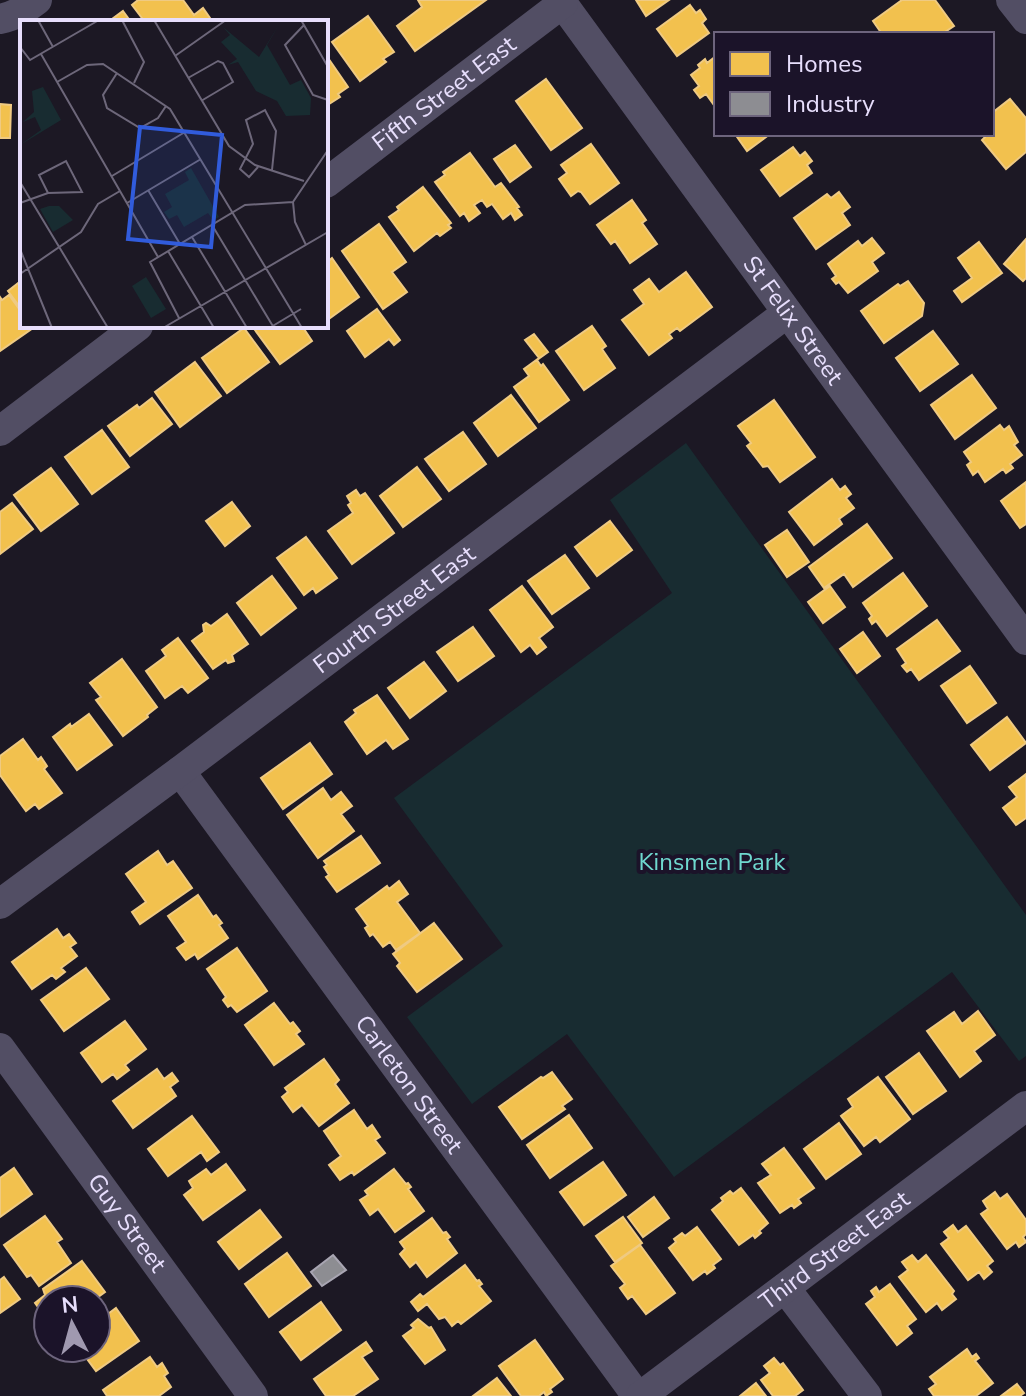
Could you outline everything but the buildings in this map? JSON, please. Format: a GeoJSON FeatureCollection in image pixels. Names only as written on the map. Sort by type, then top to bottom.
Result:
{"type":"FeatureCollection","features":[{"type":"Feature","properties":{"kind":"street"},"geometry":{"type":"LineString","coordinates":[[0,19],[22,12],[37,0]]}},
{"type":"Feature","properties":{"kind":"street"},"geometry":{"type":"LineString","coordinates":[[1011,0],[1026,19]]}},
{"type":"Feature","properties":{"kind":"street","name":"Fifth Street East"},"geometry":{"type":"LineString","coordinates":[[328,181],[562,2]]}},
{"type":"Feature","properties":{"kind":"street","name":"St Felix Street"},"geometry":{"type":"LineString","coordinates":[[562,2],[1026,640]]}},
{"type":"Feature","properties":{"kind":"street","name":"Fourth Street East"},"geometry":{"type":"LineString","coordinates":[[0,904],[787,313]]}},
{"type":"Feature","properties":{"kind":"street"},"geometry":{"type":"LineString","coordinates":[[0,431],[135,328]]}},
{"type":"Feature","properties":{"kind":"street","name":"Carleton Street"},"geometry":{"type":"LineString","coordinates":[[180,771],[639,1396]]}},
{"type":"Feature","properties":{"kind":"street","name":"Guy Street"},"geometry":{"type":"LineString","coordinates":[[0,1048],[253,1396]]}},
{"type":"Feature","properties":{"kind":"street","name":"Third Street East"},"geometry":{"type":"LineString","coordinates":[[639,1396],[1023,1115]]}},
{"type":"Feature","properties":{"kind":"street"},"geometry":{"type":"LineString","coordinates":[[785,1288],[867,1396]]}},
{"type":"Feature","properties":{"kind":"green space","name":"Kinsmen Park"},"geometry":{"type":"Polygon","coordinates":[[[686,443],[1026,915],[1026,1056],[1019,1061],[952,972],[674,1177],[567,1034],[472,1104],[407,1017],[503,946],[394,798],[672,593],[610,500],[686,443]]]}}]}
